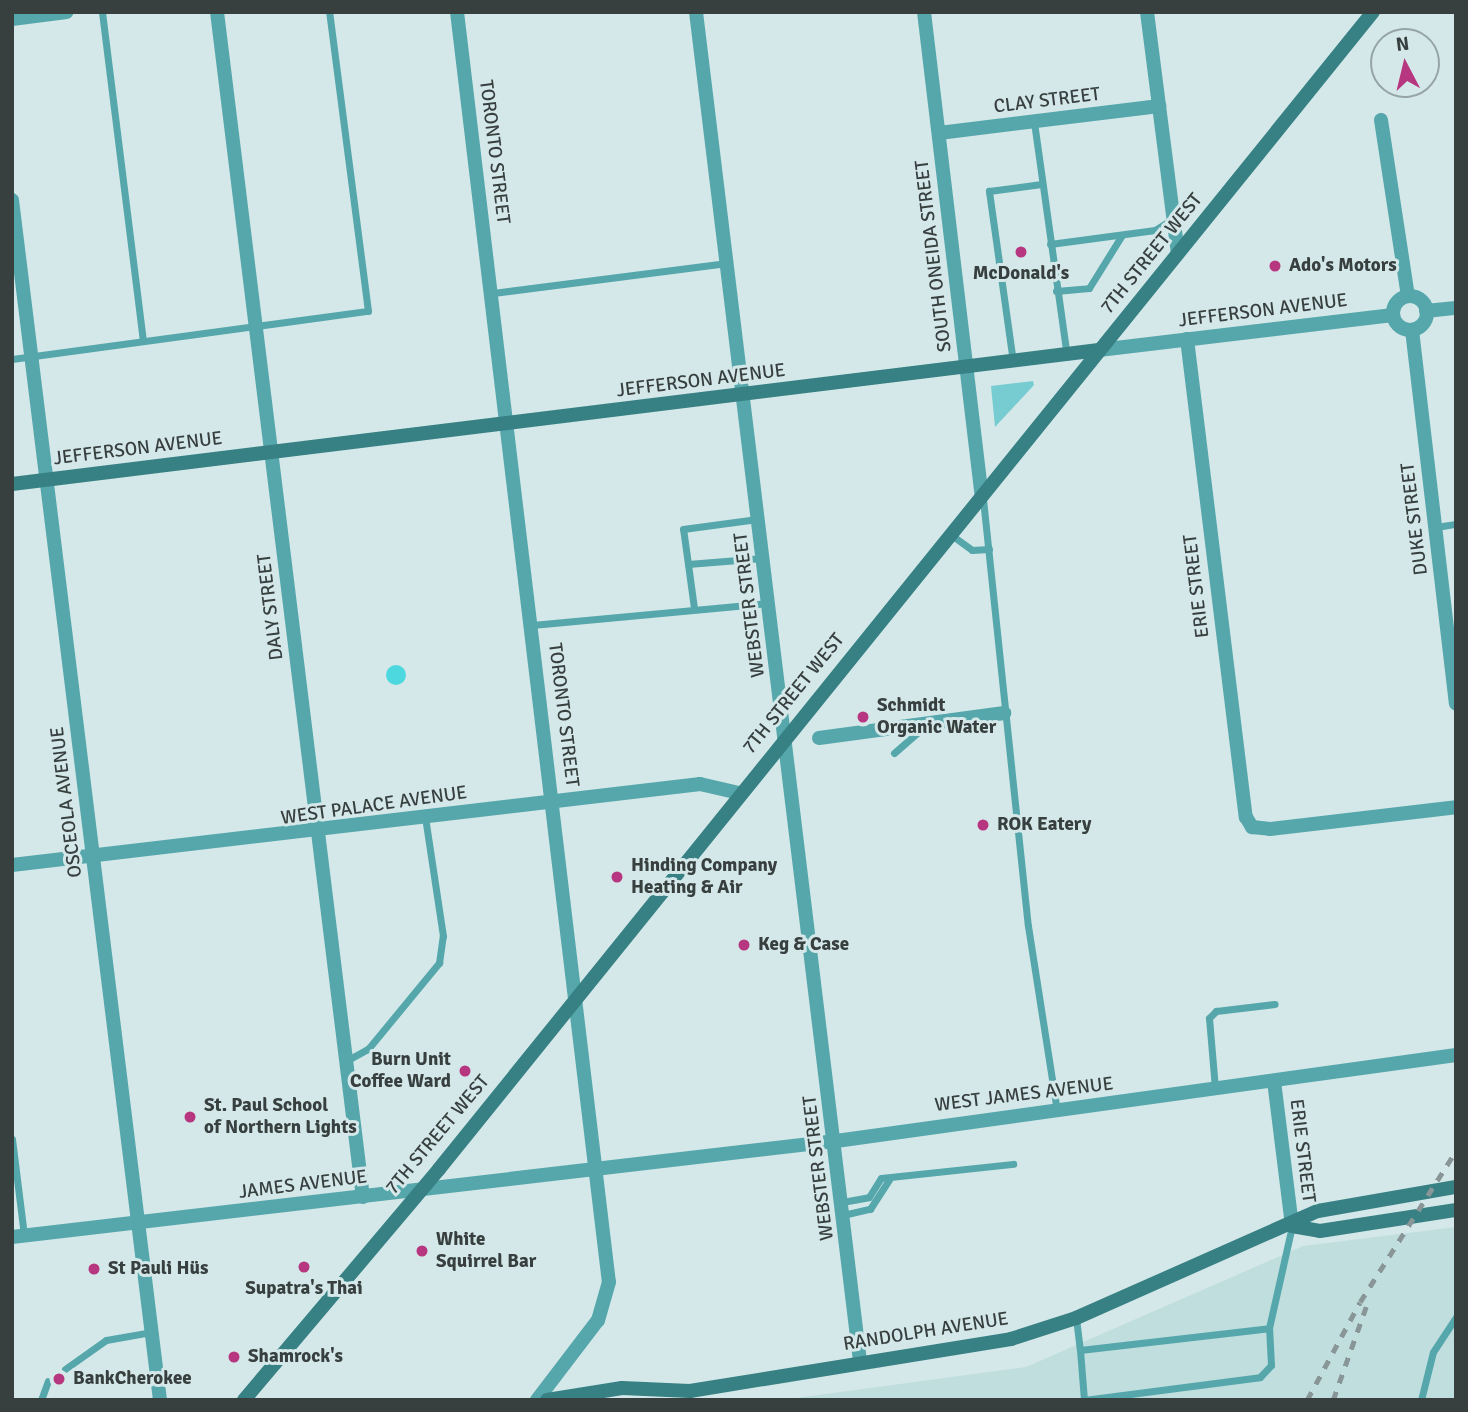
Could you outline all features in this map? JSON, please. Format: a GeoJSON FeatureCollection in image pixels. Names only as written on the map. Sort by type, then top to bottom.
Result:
{"type":"FeatureCollection","features":[{"type":"Feature","properties":{"kind":"street"},"geometry":{"type":"LineString","coordinates":[[12,19],[66,12]]}},
{"type":"Feature","properties":{"kind":"street","name":"DALY STREET"},"geometry":{"type":"LineString","coordinates":[[217,12],[363,1197]]}},
{"type":"Feature","properties":{"kind":"street","name":"TORONTO STREET"},"geometry":{"type":"LineString","coordinates":[[457,12],[577,995],[597,1168],[607,1297],[598,1320],[537,1400]]}},
{"type":"Feature","properties":{"kind":"street","name":"WEBSTER STREET"},"geometry":{"type":"LineString","coordinates":[[696,12],[836,1141],[860,1361]]}},
{"type":"Feature","properties":{"kind":"street","name":"SOUTH ONEIDA STREET"},"geometry":{"type":"LineString","coordinates":[[924,12],[982,495]]}},
{"type":"Feature","properties":{"kind":"street"},"geometry":{"type":"LineString","coordinates":[[1147,12],[1178,253]]}},
{"type":"Feature","properties":{"kind":"street","name":"7TH STREET WEST"},"geometry":{"type":"LineString","coordinates":[[244,1400],[577,995],[784,736],[1374,12]]}},
{"type":"Feature","properties":{"kind":"street","name":"CLAY STREET"},"geometry":{"type":"LineString","coordinates":[[939,133],[1159,106]]}},
{"type":"Feature","properties":{"kind":"street"},"geometry":{"type":"LineString","coordinates":[[1381,120],[1408,296],[1393,315],[1412,330],[1423,324],[1426,311],[1420,300],[1408,296]]}},
{"type":"Feature","properties":{"kind":"street","name":"OSCEOLA AVENUE"},"geometry":{"type":"LineString","coordinates":[[12,200],[160,1400]]}},
{"type":"Feature","properties":{"kind":"street"},"geometry":{"type":"LineString","coordinates":[[1426,311],[1456,308]]}},
{"type":"Feature","properties":{"kind":"street","name":"JEFFERSON AVENUE"},"geometry":{"type":"LineString","coordinates":[[12,484],[1393,315]]}},
{"type":"Feature","properties":{"kind":"street","name":"DUKE STREET"},"geometry":{"type":"LineString","coordinates":[[1412,330],[1456,703]]}},
{"type":"Feature","properties":{"kind":"street","name":"ERIE STREET"},"geometry":{"type":"LineString","coordinates":[[1186,339],[1243,808],[1252,827],[1456,807]]}},
{"type":"Feature","properties":{"kind":"street"},"geometry":{"type":"LineString","coordinates":[[819,738],[1005,715]]}},
{"type":"Feature","properties":{"kind":"street","name":"WEST PALACE AVENUE"},"geometry":{"type":"LineString","coordinates":[[12,866],[317,832],[700,784],[739,793]]}},
{"type":"Feature","properties":{"kind":"street","name":"WEST JAMES AVENUE"},"geometry":{"type":"LineString","coordinates":[[597,1168],[1057,1112],[1456,1055]]}},
{"type":"Feature","properties":{"kind":"street","name":"ERIE STREET"},"geometry":{"type":"LineString","coordinates":[[1274,1081],[1292,1226]]}},
{"type":"Feature","properties":{"kind":"street","name":"JAMES AVENUE"},"geometry":{"type":"LineString","coordinates":[[18,1236],[597,1168]]}},
{"type":"Feature","properties":{"kind":"street","name":"RANDOLPH AVENUE"},"geometry":{"type":"LineString","coordinates":[[547,1400],[622,1388],[690,1395],[860,1361],[987,1344],[1076,1318],[1292,1226],[1318,1211],[1456,1186]]}},
{"type":"Feature","properties":{"kind":"street","name":"RANDOLPH AVENUE"},"geometry":{"type":"LineString","coordinates":[[1292,1226],[1320,1231],[1456,1210]]}},
{"type":"Feature","properties":{"kind":"lane"},"geometry":{"type":"LineString","coordinates":[[102,12],[143,339]]}},
{"type":"Feature","properties":{"kind":"lane"},"geometry":{"type":"LineString","coordinates":[[12,359],[143,339],[356,315],[370,304],[329,12]]}},
{"type":"Feature","properties":{"kind":"lane"},"geometry":{"type":"LineString","coordinates":[[1034,121],[1067,356]]}},
{"type":"Feature","properties":{"kind":"lane"},"geometry":{"type":"LineString","coordinates":[[1013,362],[989,191],[1042,184]]}},
{"type":"Feature","properties":{"kind":"lane"},"geometry":{"type":"LineString","coordinates":[[1050,244],[1155,230],[1175,218]]}},
{"type":"Feature","properties":{"kind":"lane"},"geometry":{"type":"LineString","coordinates":[[1056,291],[1089,288],[1122,235]]}},
{"type":"Feature","properties":{"kind":"lane"},"geometry":{"type":"LineString","coordinates":[[493,293],[727,263]]}},
{"type":"Feature","properties":{"kind":"lane"},"geometry":{"type":"LineString","coordinates":[[982,495],[1005,715],[1057,1112]]}},
{"type":"Feature","properties":{"kind":"lane"},"geometry":{"type":"LineString","coordinates":[[694,608],[683,528],[759,519]]}},
{"type":"Feature","properties":{"kind":"lane"},"geometry":{"type":"LineString","coordinates":[[1436,527],[1456,524]]}},
{"type":"Feature","properties":{"kind":"lane"},"geometry":{"type":"LineString","coordinates":[[950,534],[972,550],[989,550]]}},
{"type":"Feature","properties":{"kind":"lane"},"geometry":{"type":"LineString","coordinates":[[688,564],[763,558]]}},
{"type":"Feature","properties":{"kind":"lane"},"geometry":{"type":"LineString","coordinates":[[532,625],[769,603]]}},
{"type":"Feature","properties":{"kind":"lane"},"geometry":{"type":"LineString","coordinates":[[894,753],[924,727],[1005,715]]}},
{"type":"Feature","properties":{"kind":"lane"},"geometry":{"type":"LineString","coordinates":[[346,1061],[368,1049],[439,963],[443,936],[425,817]]}},
{"type":"Feature","properties":{"kind":"lane"},"geometry":{"type":"LineString","coordinates":[[1215,1089],[1209,1018],[1216,1011],[1275,1004]]}},
{"type":"Feature","properties":{"kind":"lane"},"geometry":{"type":"LineString","coordinates":[[12,1139],[18,1236]]}},
{"type":"Feature","properties":{"kind":"lane"},"geometry":{"type":"LineString","coordinates":[[842,1208],[869,1197],[881,1178],[889,1180],[1013,1164]]}},
{"type":"Feature","properties":{"kind":"lane"},"geometry":{"type":"LineString","coordinates":[[842,1208],[870,1209],[889,1180]]}},
{"type":"Feature","properties":{"kind":"lane"},"geometry":{"type":"LineString","coordinates":[[1076,1318],[1084,1400],[1260,1377],[1270,1365],[1269,1328],[1292,1226]]}},
{"type":"Feature","properties":{"kind":"lane"},"geometry":{"type":"LineString","coordinates":[[1421,1400],[1433,1352],[1456,1317]]}},
{"type":"Feature","properties":{"kind":"lane"},"geometry":{"type":"LineString","coordinates":[[1080,1350],[1269,1328]]}},
{"type":"Feature","properties":{"kind":"lane"},"geometry":{"type":"LineString","coordinates":[[65,1369],[106,1340],[152,1332]]}},
{"type":"Feature","properties":{"kind":"lane"},"geometry":{"type":"LineString","coordinates":[[41,1400],[48,1381]]}},
{"type":"Feature","properties":{"kind":"lane"},"geometry":{"type":"LineString","coordinates":[[1415,1400],[1423,1386]]}},
{"type":"Feature","properties":{"kind":"shaded area"},"geometry":{"type":"Polygon","coordinates":[[[1033,381],[1034,385],[995,427],[991,386],[1033,381]]]}},
{"type":"Feature","properties":{"kind":"shaded area"},"geometry":{"type":"Polygon","coordinates":[[[396,665],[403,668],[406,675],[403,682],[396,685],[389,682],[386,675],[389,668],[396,665]]]}},
{"type":"Feature","properties":{"kind":"shaded area"},"geometry":{"type":"Polygon","coordinates":[[[1456,1227],[1456,1400],[781,1400],[1026,1367],[1303,1246],[1456,1227]]]}},
{"type":"Feature","properties":{"kind":"railway"},"geometry":{"type":"LineString","coordinates":[[1307,1400],[1360,1302],[1456,1151]]}},
{"type":"Feature","properties":{"kind":"railway"},"geometry":{"type":"LineString","coordinates":[[1333,1400],[1366,1307]]}},
{"type":"Feature","properties":{"kind":"place","name":"McDonald's"},"geometry":{"type":"Point","coordinates":[1021,252]}},
{"type":"Feature","properties":{"kind":"place","name":"Ado's Motors"},"geometry":{"type":"Point","coordinates":[1275,266]}},
{"type":"Feature","properties":{"kind":"place","name":"Schmidt Organic Water"},"geometry":{"type":"Point","coordinates":[863,717]}},
{"type":"Feature","properties":{"kind":"place","name":"ROK Eatery"},"geometry":{"type":"Point","coordinates":[983,825]}},
{"type":"Feature","properties":{"kind":"place","name":"Hinding Company Heating & Air"},"geometry":{"type":"Point","coordinates":[617,877]}},
{"type":"Feature","properties":{"kind":"place","name":"Keg & Case"},"geometry":{"type":"Point","coordinates":[744,945]}},
{"type":"Feature","properties":{"kind":"place","name":"Burn Unit Coffee Ward"},"geometry":{"type":"Point","coordinates":[465,1071]}},
{"type":"Feature","properties":{"kind":"place","name":"St. Paul School of Northern Lights"},"geometry":{"type":"Point","coordinates":[190,1117]}},
{"type":"Feature","properties":{"kind":"place","name":"White Squirrel Bar"},"geometry":{"type":"Point","coordinates":[422,1251]}},
{"type":"Feature","properties":{"kind":"place","name":"Supatra's Thai"},"geometry":{"type":"Point","coordinates":[304,1267]}},
{"type":"Feature","properties":{"kind":"place","name":"St Pauli Hüs"},"geometry":{"type":"Point","coordinates":[94,1269]}},
{"type":"Feature","properties":{"kind":"place","name":"Shamrock's"},"geometry":{"type":"Point","coordinates":[234,1357]}},
{"type":"Feature","properties":{"kind":"place","name":"BankCherokee"},"geometry":{"type":"Point","coordinates":[59,1379]}}]}
